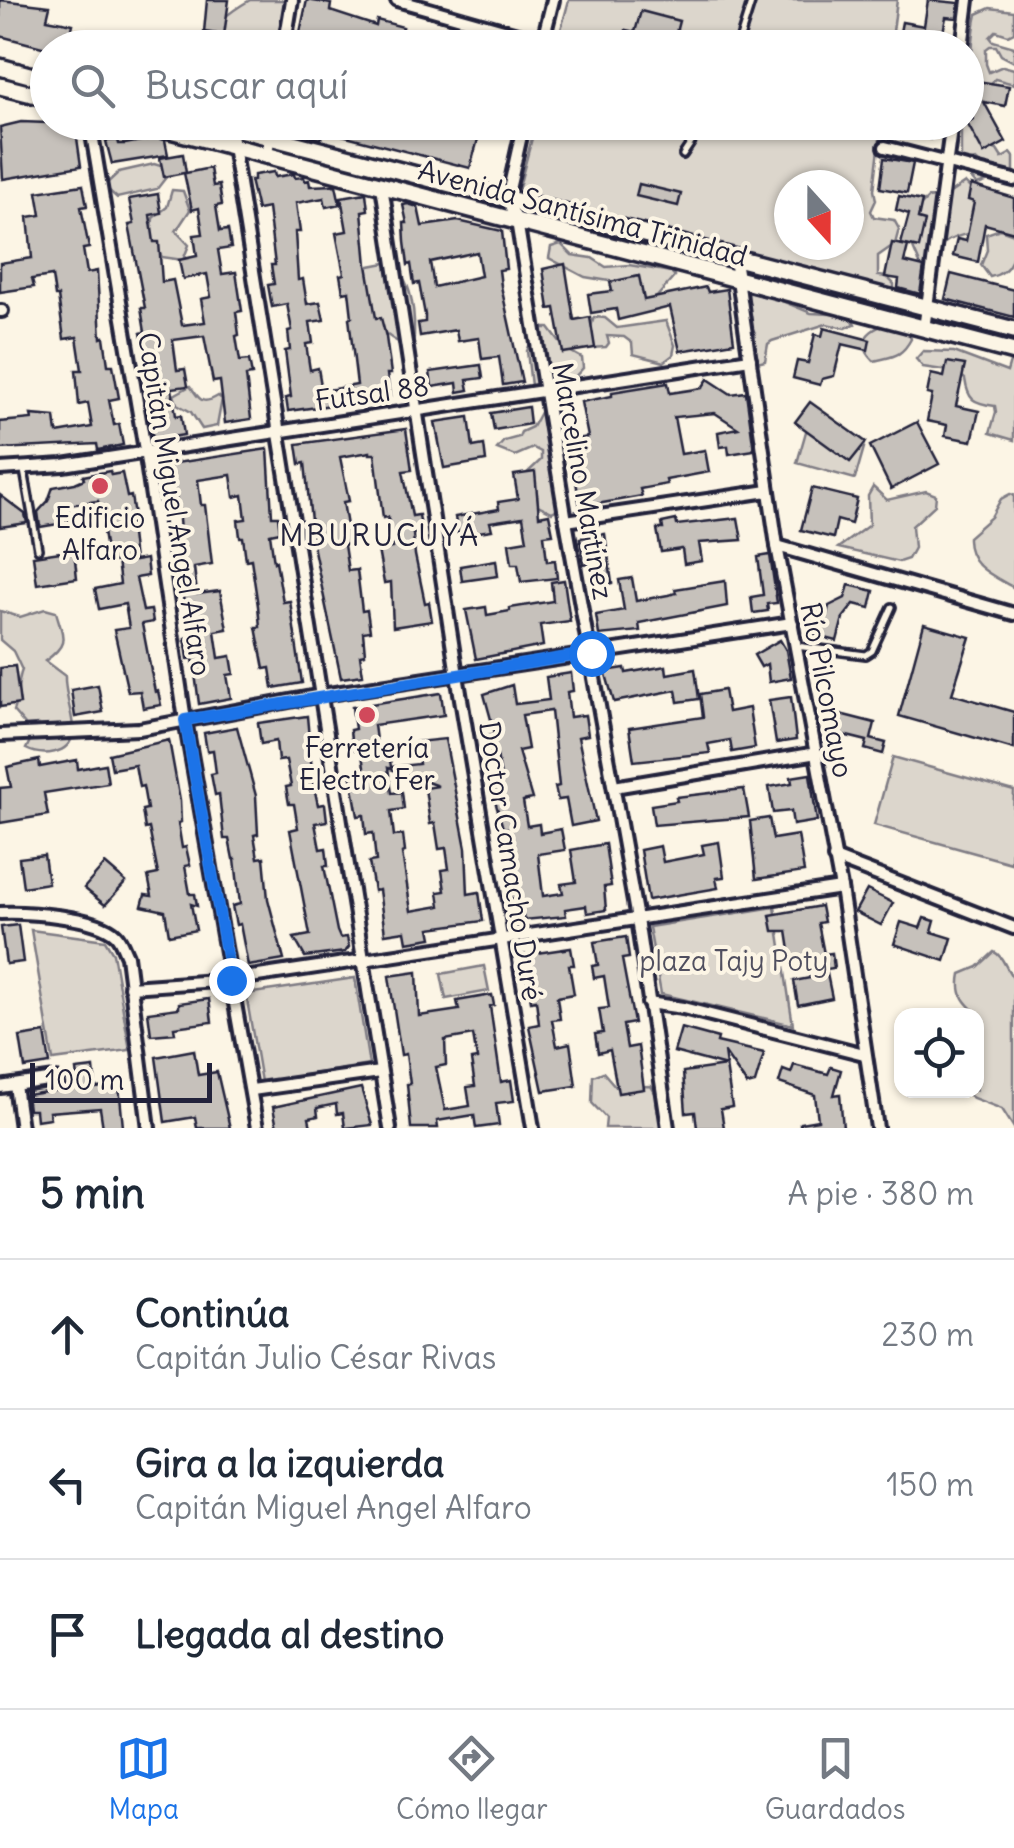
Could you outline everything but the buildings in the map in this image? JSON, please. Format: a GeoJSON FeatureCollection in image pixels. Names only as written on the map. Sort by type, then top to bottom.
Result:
{"type":"FeatureCollection","features":[{"type":"Feature","properties":{"kind":"main road"},"geometry":{"type":"LineString","coordinates":[[0,67],[30,75]]}},
{"type":"Feature","properties":{"kind":"main road"},"geometry":{"type":"LineString","coordinates":[[0,86],[30,94]]}},
{"type":"Feature","properties":{"kind":"main road","name":"Avenida Santísima Trinidad"},"geometry":{"type":"LineString","coordinates":[[207,140],[1014,352]]}},
{"type":"Feature","properties":{"kind":"main road","name":"Avenida Santísima Trinidad"},"geometry":{"type":"LineString","coordinates":[[303,140],[507,200],[1014,330]]}},
{"type":"Feature","properties":{"kind":"street"},"geometry":{"type":"LineString","coordinates":[[287,30],[292,0]]}},
{"type":"Feature","properties":{"kind":"street"},"geometry":{"type":"LineString","coordinates":[[397,0],[496,30]]}},
{"type":"Feature","properties":{"kind":"street"},"geometry":{"type":"LineString","coordinates":[[546,30],[553,0]]}},
{"type":"Feature","properties":{"kind":"street"},"geometry":{"type":"LineString","coordinates":[[964,30],[968,0]]}},
{"type":"Feature","properties":{"kind":"street","name":"Capitán Miguel Angel Alfaro"},"geometry":{"type":"LineString","coordinates":[[93,140],[146,450],[185,720],[257,1128]]}},
{"type":"Feature","properties":{"kind":"street"},"geometry":{"type":"LineString","coordinates":[[232,140],[390,1128]]}},
{"type":"Feature","properties":{"kind":"street"},"geometry":{"type":"LineString","coordinates":[[267,156],[268,140]]}},
{"type":"Feature","properties":{"kind":"street"},"geometry":{"type":"LineString","coordinates":[[507,200],[520,140]]}},
{"type":"Feature","properties":{"kind":"street"},"geometry":{"type":"LineString","coordinates":[[924,329],[950,140]]}},
{"type":"Feature","properties":{"kind":"street"},"geometry":{"type":"LineString","coordinates":[[884,146],[1014,180]]}},
{"type":"Feature","properties":{"kind":"street","name":"Doctor Camacho Duré"},"geometry":{"type":"LineString","coordinates":[[382,186],[457,675],[533,1128]]}},
{"type":"Feature","properties":{"kind":"street","name":"Marcelino Martínez"},"geometry":{"type":"LineString","coordinates":[[507,200],[517,221],[637,919],[668,1128]]}},
{"type":"Feature","properties":{"kind":"street","name":"Río Pilcomayo"},"geometry":{"type":"LineString","coordinates":[[735,260],[777,546],[841,888],[877,1128]]}},
{"type":"Feature","properties":{"kind":"street","name":"Futsal 88"},"geometry":{"type":"LineString","coordinates":[[0,468],[63,465],[750,359]]}},
{"type":"Feature","properties":{"kind":"street"},"geometry":{"type":"LineString","coordinates":[[566,521],[768,490]]}},
{"type":"Feature","properties":{"kind":"street"},"geometry":{"type":"LineString","coordinates":[[777,546],[1014,614]]}},
{"type":"Feature","properties":{"kind":"street"},"geometry":{"type":"LineString","coordinates":[[0,735],[105,732],[792,623]]}},
{"type":"Feature","properties":{"kind":"street"},"geometry":{"type":"LineString","coordinates":[[614,787],[817,754]]}},
{"type":"Feature","properties":{"kind":"street"},"geometry":{"type":"LineString","coordinates":[[834,858],[1014,928]]}},
{"type":"Feature","properties":{"kind":"street"},"geometry":{"type":"LineString","coordinates":[[130,987],[231,980],[841,888]]}},
{"type":"Feature","properties":{"kind":"street"},"geometry":{"type":"LineString","coordinates":[[0,914],[27,912],[88,922],[116,935],[127,956],[149,1128]]}},
{"type":"Feature","properties":{"kind":"street"},"geometry":{"type":"LineString","coordinates":[[648,1003],[683,1008],[864,1054]]}},
{"type":"Feature","properties":{"kind":"street"},"geometry":{"type":"LineString","coordinates":[[252,1090],[380,1072]]}},
{"type":"Feature","properties":{"kind":"street"},"geometry":{"type":"LineString","coordinates":[[0,1087],[54,1078]]}},
{"type":"Feature","properties":{"kind":"street"},"geometry":{"type":"LineString","coordinates":[[15,1085],[21,1128]]}},
{"type":"Feature","properties":{"kind":"lane"},"geometry":{"type":"LineString","coordinates":[[743,30],[752,0]]}},
{"type":"Feature","properties":{"kind":"lane"},"geometry":{"type":"LineString","coordinates":[[684,156],[694,140]]}},
{"type":"Feature","properties":{"kind":"lane"},"geometry":{"type":"LineString","coordinates":[[24,468],[38,549]]}},
{"type":"Feature","properties":{"kind":"lane"},"geometry":{"type":"LineString","coordinates":[[796,646],[866,655],[872,651],[892,606]]}},
{"type":"Feature","properties":{"kind":"green space"},"geometry":{"type":"Polygon","coordinates":[[[250,0],[297,0],[291,30],[215,30],[229,14],[250,0]]]}},
{"type":"Feature","properties":{"kind":"green space"},"geometry":{"type":"Polygon","coordinates":[[[569,0],[897,0],[893,30],[561,30],[569,0]]]}},
{"type":"Feature","properties":{"kind":"green space"},"geometry":{"type":"Polygon","coordinates":[[[990,8],[1014,11],[1014,32],[1008,35],[996,31],[990,37],[1014,47],[1014,62],[1001,55],[996,46],[990,46],[986,49],[986,64],[989,72],[1003,66],[1014,69],[1014,84],[995,79],[984,91],[984,30],[974,30],[977,14],[990,8]]]}},
{"type":"Feature","properties":{"kind":"green space"},"geometry":{"type":"Polygon","coordinates":[[[532,140],[880,140],[876,200],[871,211],[874,217],[894,220],[899,229],[895,244],[878,256],[878,276],[887,277],[894,289],[855,283],[518,191],[532,140]]]}},
{"type":"Feature","properties":{"kind":"green space"},"geometry":{"type":"Polygon","coordinates":[[[961,140],[975,140],[997,150],[1002,158],[1011,153],[1014,188],[994,176],[977,185],[970,177],[971,172],[980,169],[980,164],[976,160],[961,162],[961,140]]]}},
{"type":"Feature","properties":{"kind":"green space"},"geometry":{"type":"Polygon","coordinates":[[[154,164],[164,167],[167,176],[157,189],[117,198],[104,186],[119,172],[154,164]]]}},
{"type":"Feature","properties":{"kind":"green space"},"geometry":{"type":"Polygon","coordinates":[[[965,183],[981,200],[979,230],[946,242],[933,276],[923,281],[917,274],[920,264],[910,241],[920,206],[928,198],[947,195],[965,183]]]}},
{"type":"Feature","properties":{"kind":"green space"},"geometry":{"type":"Polygon","coordinates":[[[172,190],[183,191],[190,210],[176,231],[189,245],[183,260],[162,257],[151,239],[153,218],[167,207],[172,190]]]}},
{"type":"Feature","properties":{"kind":"green space"},"geometry":{"type":"Polygon","coordinates":[[[1000,229],[1014,234],[1013,255],[1004,271],[990,277],[981,265],[987,250],[986,234],[1000,229]]]}},
{"type":"Feature","properties":{"kind":"green space"},"geometry":{"type":"Polygon","coordinates":[[[561,244],[572,255],[592,258],[606,267],[629,265],[675,276],[655,299],[644,303],[615,282],[585,277],[549,258],[551,247],[561,244]]]}},
{"type":"Feature","properties":{"kind":"green space"},"geometry":{"type":"Polygon","coordinates":[[[385,263],[395,268],[408,287],[413,348],[381,329],[371,310],[363,274],[370,266],[385,263]]]}},
{"type":"Feature","properties":{"kind":"green space"},"geometry":{"type":"Polygon","coordinates":[[[749,287],[769,291],[770,296],[811,313],[850,315],[855,324],[846,328],[826,324],[772,341],[765,361],[757,363],[752,349],[755,333],[746,315],[749,287]]]}},
{"type":"Feature","properties":{"kind":"green space"},"geometry":{"type":"Polygon","coordinates":[[[594,317],[605,318],[617,328],[666,321],[675,345],[673,355],[664,362],[633,354],[632,343],[624,337],[607,336],[606,347],[590,348],[594,317]]]}},
{"type":"Feature","properties":{"kind":"green space"},"geometry":{"type":"Polygon","coordinates":[[[905,321],[911,339],[904,350],[874,361],[867,352],[866,337],[878,327],[905,321]]]}},
{"type":"Feature","properties":{"kind":"green space"},"geometry":{"type":"Polygon","coordinates":[[[537,328],[549,328],[564,348],[582,358],[583,368],[570,382],[534,390],[531,386],[527,351],[537,328]]]}},
{"type":"Feature","properties":{"kind":"green space"},"geometry":{"type":"Polygon","coordinates":[[[923,351],[954,352],[1007,372],[1010,362],[1014,363],[1014,440],[990,433],[995,406],[973,399],[965,379],[956,372],[923,367],[916,359],[923,351]]]}},
{"type":"Feature","properties":{"kind":"green space"},"geometry":{"type":"Polygon","coordinates":[[[190,386],[204,401],[218,396],[222,399],[217,426],[202,429],[191,412],[177,404],[174,395],[190,386]]]}},
{"type":"Feature","properties":{"kind":"green space"},"geometry":{"type":"Polygon","coordinates":[[[543,407],[567,488],[566,504],[552,512],[538,505],[537,494],[526,474],[541,460],[541,452],[533,448],[515,456],[497,449],[504,441],[519,437],[532,427],[543,407]]]}},
{"type":"Feature","properties":{"kind":"green space"},"geometry":{"type":"Polygon","coordinates":[[[807,428],[865,444],[855,479],[797,463],[807,428]]]}},
{"type":"Feature","properties":{"kind":"green space"},"geometry":{"type":"Polygon","coordinates":[[[873,487],[887,500],[926,491],[936,495],[935,505],[912,526],[914,548],[908,559],[899,562],[838,548],[869,525],[868,496],[873,487]]]}},
{"type":"Feature","properties":{"kind":"green space"},"geometry":{"type":"Polygon","coordinates":[[[1010,494],[1014,495],[1014,588],[976,562],[968,537],[1010,494]]]}},
{"type":"Feature","properties":{"kind":"green space"},"geometry":{"type":"Polygon","coordinates":[[[45,609],[56,612],[63,640],[45,661],[65,676],[73,733],[61,750],[40,753],[26,749],[38,725],[26,726],[13,711],[22,670],[13,651],[0,640],[0,611],[20,617],[45,609]]]}},
{"type":"Feature","properties":{"kind":"green space"},"geometry":{"type":"Polygon","coordinates":[[[893,757],[1014,791],[1011,863],[874,825],[893,757]]]}},
{"type":"Feature","properties":{"kind":"green space","name":"plaza Tajy Poty"},"geometry":{"type":"Polygon","coordinates":[[[775,907],[793,1025],[661,994],[649,927],[775,907]]]}},
{"type":"Feature","properties":{"kind":"green space"},"geometry":{"type":"Polygon","coordinates":[[[31,930],[105,940],[113,953],[130,1050],[53,1060],[31,930]]]}},
{"type":"Feature","properties":{"kind":"green space"},"geometry":{"type":"Polygon","coordinates":[[[994,952],[1014,979],[1014,1128],[1002,1109],[973,1098],[984,1098],[984,1008],[968,1005],[960,983],[961,974],[978,967],[994,952]]]}},
{"type":"Feature","properties":{"kind":"green space"},"geometry":{"type":"Polygon","coordinates":[[[484,966],[489,991],[446,999],[441,974],[484,966]]]}},
{"type":"Feature","properties":{"kind":"green space"},"geometry":{"type":"Polygon","coordinates":[[[355,978],[369,1065],[261,1082],[246,994],[355,978]]]}},
{"type":"Feature","properties":{"kind":"green space"},"geometry":{"type":"Polygon","coordinates":[[[603,1072],[616,1087],[651,1086],[659,1099],[664,1128],[605,1128],[606,1118],[592,1103],[593,1076],[603,1072]]]}},
{"type":"Feature","properties":{"kind":"place","name":"Edificio Alfaro"},"geometry":{"type":"Point","coordinates":[100,486]}},
{"type":"Feature","properties":{"kind":"place","name":"Ferretería Electro Fer"},"geometry":{"type":"Point","coordinates":[367,715]}},
{"type":"Feature","properties":{"kind":"district","name":"MBURUCUYÁ"},"geometry":{"type":"Point","coordinates":[380,535]}},
{"type":"Feature","properties":{"kind":"route"},"geometry":{"type":"LineString","coordinates":[[231,980],[185,720],[591,653]]}}]}
